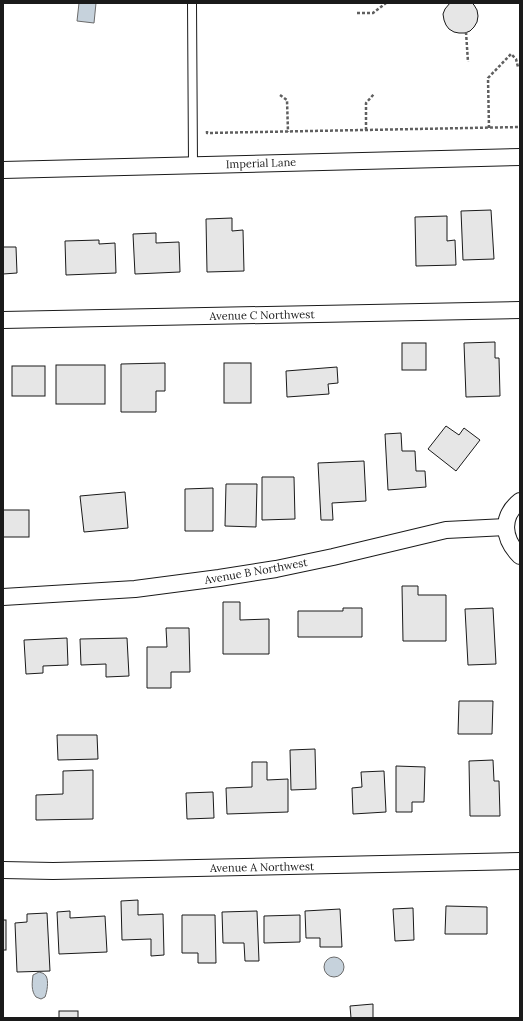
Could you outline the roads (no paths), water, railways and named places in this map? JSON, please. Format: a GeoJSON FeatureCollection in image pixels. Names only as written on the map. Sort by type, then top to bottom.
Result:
{"type":"FeatureCollection","features":[{"type":"Feature","properties":{"kind":"street","name":"Imperial Lane"},"geometry":{"type":"LineString","coordinates":[[3,170],[520,157]]}},
{"type":"Feature","properties":{"kind":"street","name":"Avenue C Northwest"},"geometry":{"type":"LineString","coordinates":[[3,320],[520,310]]}},
{"type":"Feature","properties":{"kind":"street"},"geometry":{"type":"LineString","coordinates":[[520,501],[508,516],[506,527],[512,548],[520,556]]}},
{"type":"Feature","properties":{"kind":"street","name":"Avenue B Northwest"},"geometry":{"type":"LineString","coordinates":[[3,598],[135,589],[220,578],[276,569],[333,557],[446,530],[506,527]]}},
{"type":"Feature","properties":{"kind":"street","name":"Avenue A Northwest"},"geometry":{"type":"LineString","coordinates":[[3,870],[53,871],[520,861]]}},
{"type":"Feature","properties":{"kind":"lane"},"geometry":{"type":"LineString","coordinates":[[192,3],[193,165]]}}]}
